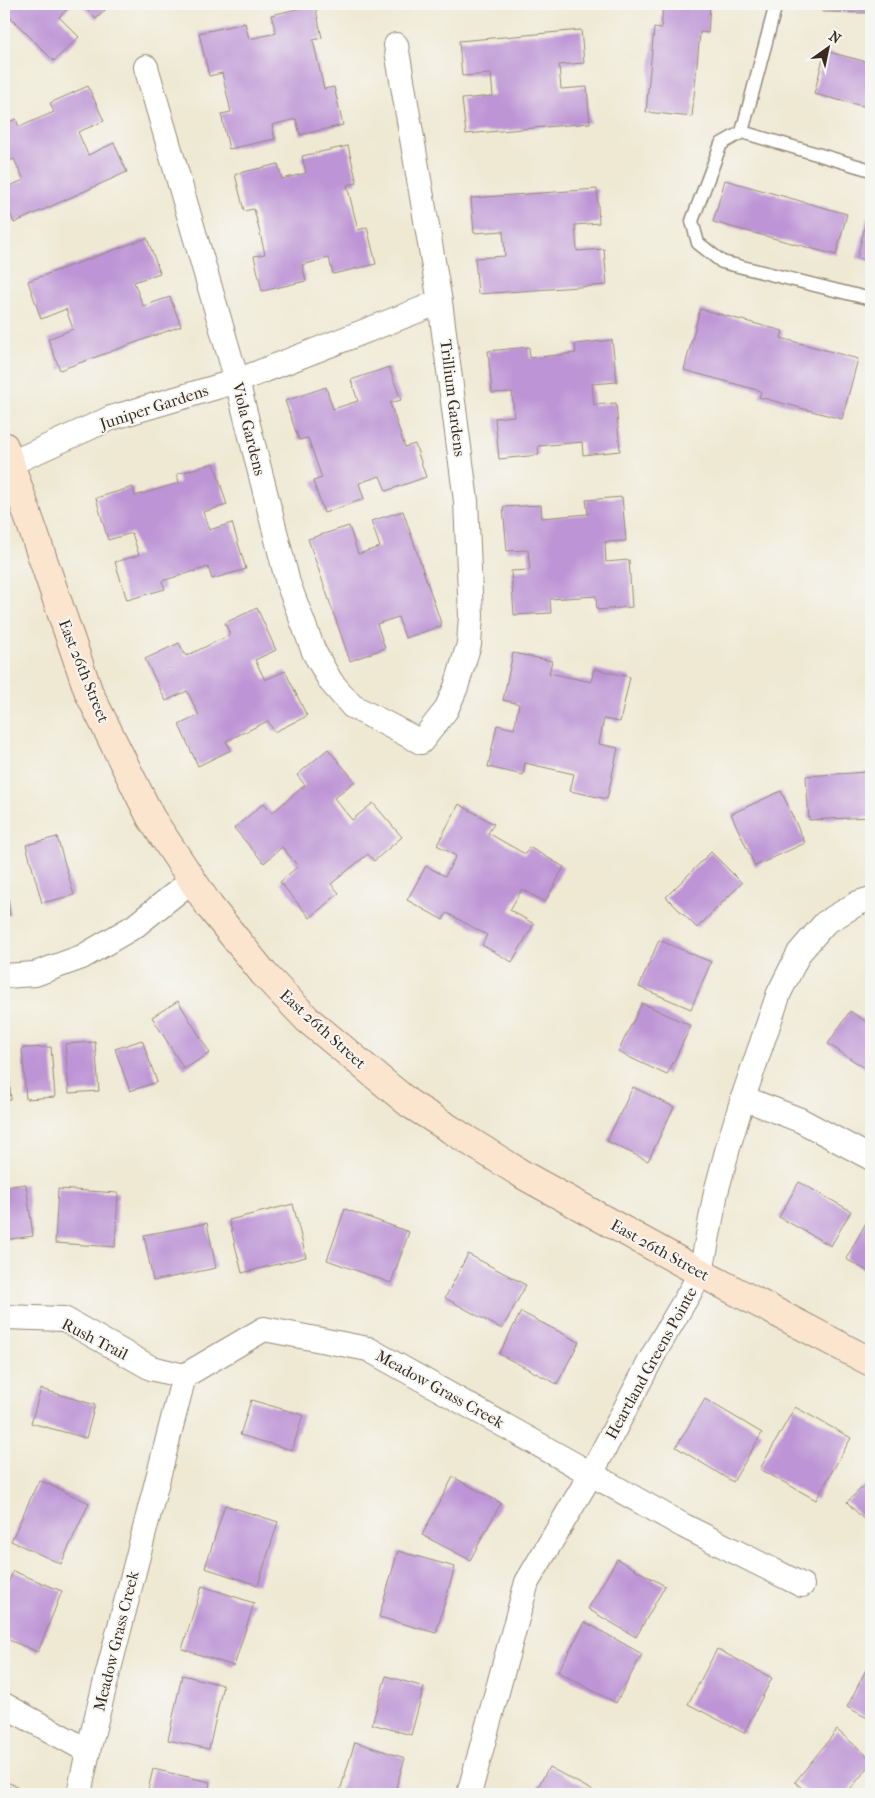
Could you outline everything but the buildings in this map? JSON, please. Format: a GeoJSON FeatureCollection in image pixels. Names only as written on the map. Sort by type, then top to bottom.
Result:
{"type":"FeatureCollection","features":[{"type":"Feature","properties":{"kind":"street","name":"Trillium Gardens"},"geometry":{"type":"LineString","coordinates":[[396,45],[440,302],[466,501],[472,616],[469,644],[456,686],[446,710],[422,742]]}},
{"type":"Feature","properties":{"kind":"street","name":"Viola Gardens"},"geometry":{"type":"LineString","coordinates":[[146,67],[237,381],[288,583],[314,652],[331,682],[352,706],[422,742]]}},
{"type":"Feature","properties":{"kind":"street","name":"Juniper Gardens"},"geometry":{"type":"LineString","coordinates":[[6,455],[111,418],[237,381],[440,302]]}},
{"type":"Feature","properties":{"kind":"street","name":"East 26th Street"},"geometry":{"type":"LineString","coordinates":[[6,455],[90,693],[151,818],[191,881],[264,974],[308,1020],[410,1104],[525,1176],[701,1273],[871,1362]]}},
{"type":"Feature","properties":{"kind":"street"},"geometry":{"type":"LineString","coordinates":[[4,976],[35,974],[82,957],[135,926],[191,881]]}},
{"type":"Feature","properties":{"kind":"street","name":"Heartland Greens Pointe"},"geometry":{"type":"LineString","coordinates":[[469,1794],[527,1582],[591,1474],[657,1348],[701,1273],[716,1192],[743,1098],[779,994],[799,953],[825,923],[858,903],[871,899]]}},
{"type":"Feature","properties":{"kind":"street"},"geometry":{"type":"LineString","coordinates":[[743,1098],[800,1120],[871,1158]]}},
{"type":"Feature","properties":{"kind":"street","name":"Rush Trail"},"geometry":{"type":"LineString","coordinates":[[4,1317],[64,1319],[151,1368],[184,1376]]}},
{"type":"Feature","properties":{"kind":"street","name":"Meadow Grass Creek"},"geometry":{"type":"LineString","coordinates":[[79,1794],[88,1751],[184,1376],[264,1329],[368,1349],[689,1528],[802,1585]]}},
{"type":"Feature","properties":{"kind":"street"},"geometry":{"type":"LineString","coordinates":[[4,1705],[88,1751]]}},
{"type":"Feature","properties":{"kind":"lane"},"geometry":{"type":"LineString","coordinates":[[776,4],[742,132],[721,144],[692,221],[698,243],[722,262],[871,299]]}},
{"type":"Feature","properties":{"kind":"lane"},"geometry":{"type":"LineString","coordinates":[[742,132],[871,170]]}}]}
